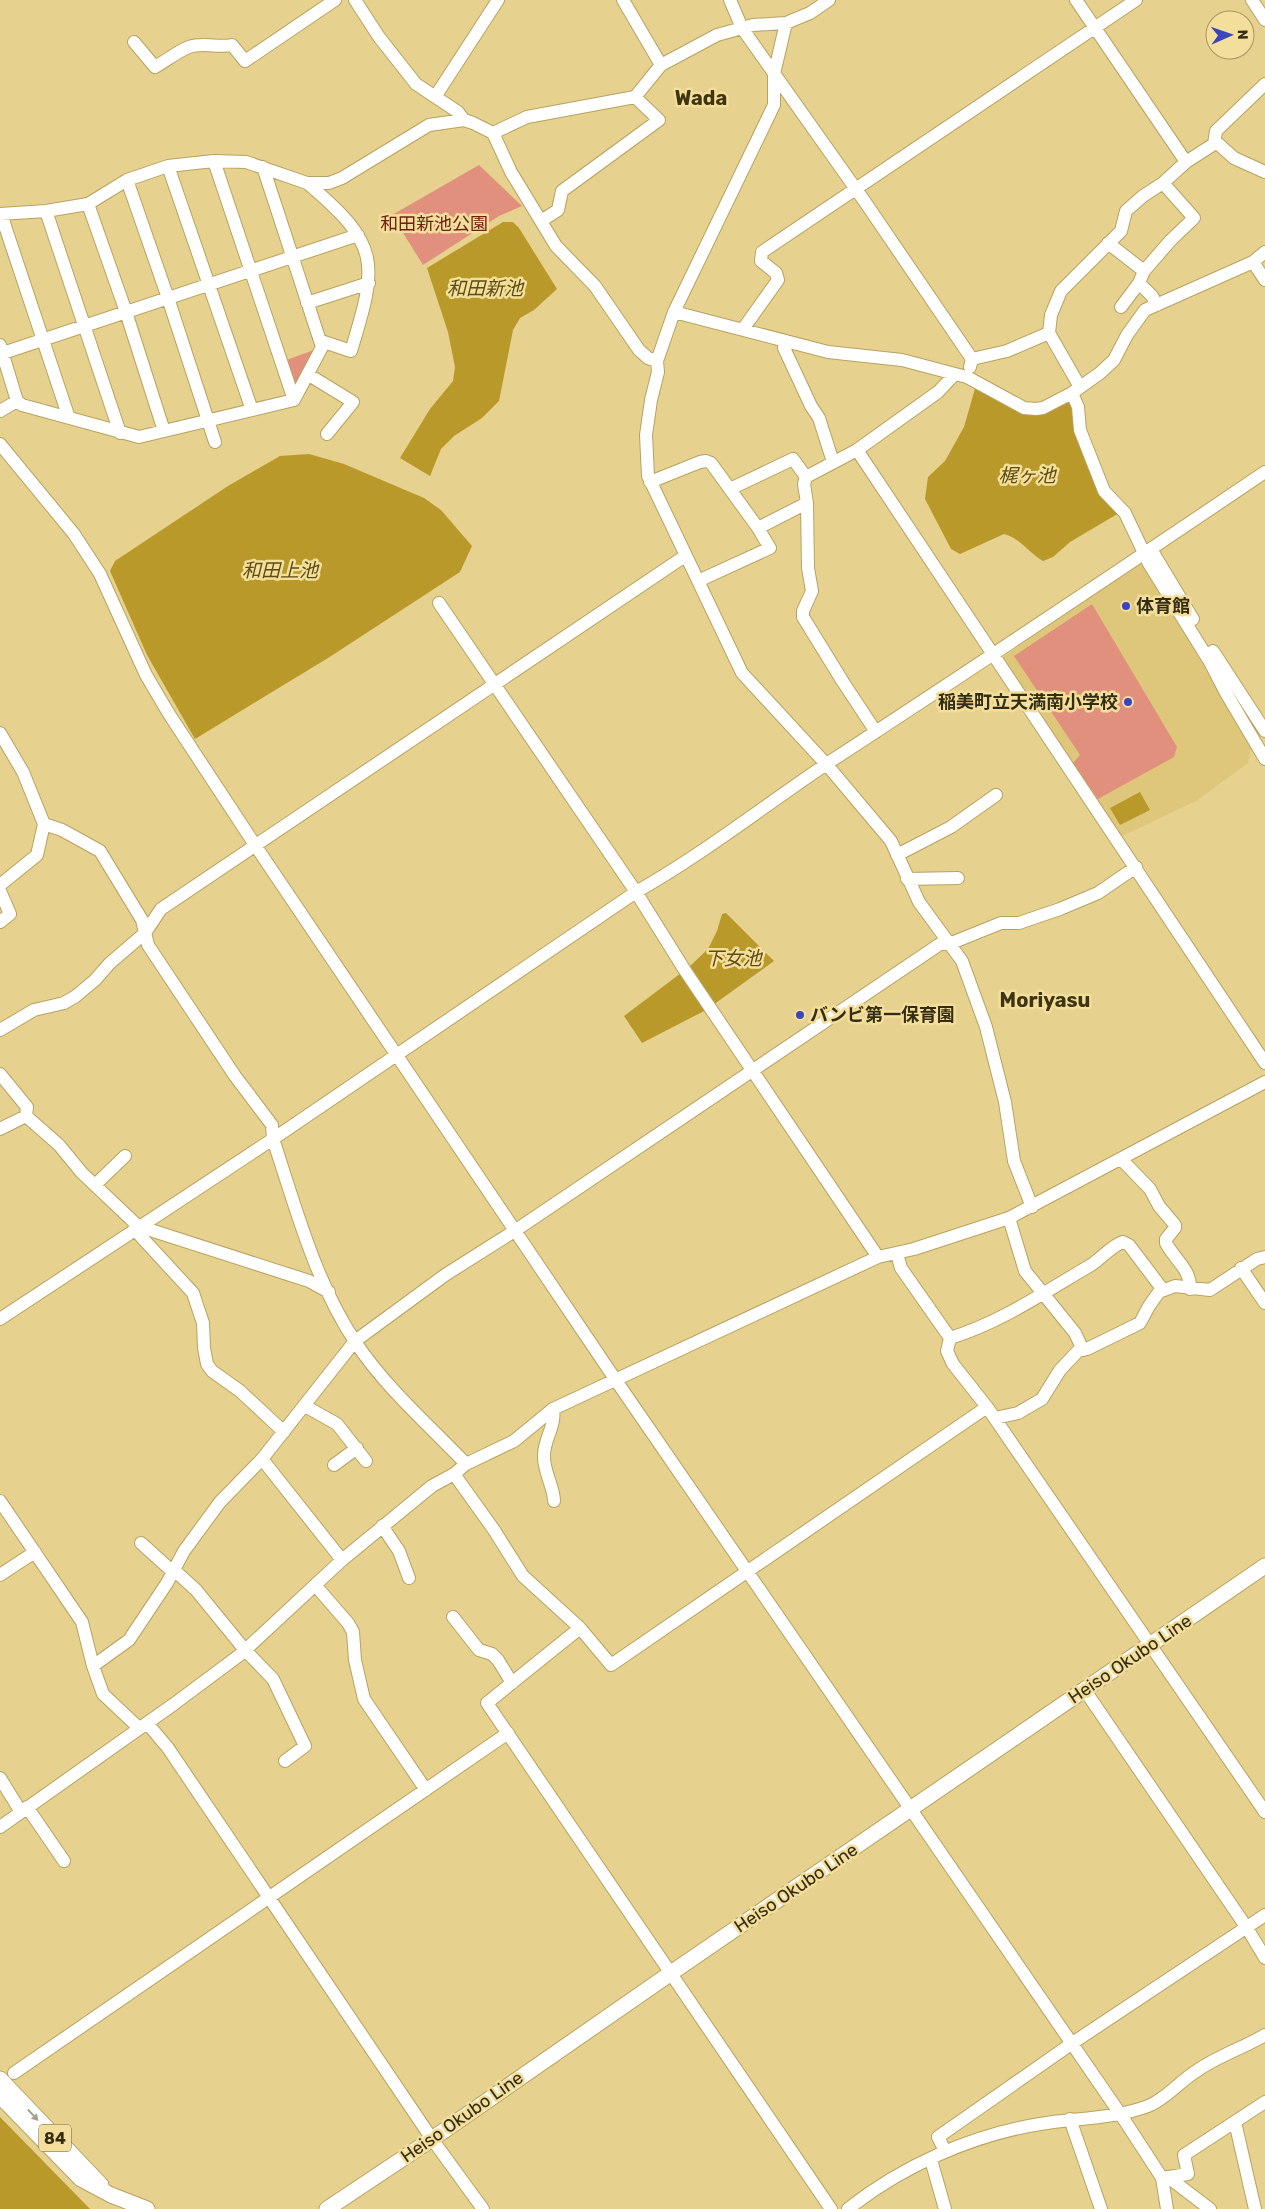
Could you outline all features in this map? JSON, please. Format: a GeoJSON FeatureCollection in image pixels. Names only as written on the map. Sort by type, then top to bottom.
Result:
{"type":"FeatureCollection","features":[{"type":"Feature","properties":{"kind":"main road","name":"Heiso Okubo Line"},"geometry":{"type":"LineString","coordinates":[[327,2209],[432,2139],[1265,1566]]}},
{"type":"Feature","properties":{"kind":"main road","name":"84"},"geometry":{"type":"LineString","coordinates":[[0,2080],[111,2194]]}},
{"type":"Feature","properties":{"kind":"main road","name":"84"},"geometry":{"type":"LineString","coordinates":[[0,2096],[76,2174],[111,2194],[147,2209]]}},
{"type":"Feature","properties":{"kind":"street"},"geometry":{"type":"LineString","coordinates":[[134,42],[156,67],[190,47],[205,45],[224,47],[232,45],[245,61],[335,0]]}},
{"type":"Feature","properties":{"kind":"street"},"geometry":{"type":"LineString","coordinates":[[355,0],[379,37],[416,84],[458,112],[464,120]]}},
{"type":"Feature","properties":{"kind":"street"},"geometry":{"type":"LineString","coordinates":[[435,97],[498,0]]}},
{"type":"Feature","properties":{"kind":"street"},"geometry":{"type":"LineString","coordinates":[[623,0],[661,65]]}},
{"type":"Feature","properties":{"kind":"street"},"geometry":{"type":"LineString","coordinates":[[730,0],[742,28],[972,359]]}},
{"type":"Feature","properties":{"kind":"street"},"geometry":{"type":"LineString","coordinates":[[493,133],[527,117],[635,97],[661,65],[717,35],[742,28],[786,23],[810,13],[829,0]]}},
{"type":"Feature","properties":{"kind":"street"},"geometry":{"type":"LineString","coordinates":[[1076,0],[1186,162]]}},
{"type":"Feature","properties":{"kind":"street"},"geometry":{"type":"LineString","coordinates":[[743,329],[778,280],[776,273],[761,261],[762,252],[1136,0]]}},
{"type":"Feature","properties":{"kind":"street"},"geometry":{"type":"LineString","coordinates":[[1252,0],[1265,20]]}},
{"type":"Feature","properties":{"kind":"street"},"geometry":{"type":"LineString","coordinates":[[786,23],[774,74],[774,105],[674,312],[657,362],[658,372],[651,400],[646,435],[647,468],[650,482],[742,673],[826,765],[891,841],[919,902],[965,968],[986,1027],[1005,1102],[1014,1161],[1032,1207]]}},
{"type":"Feature","properties":{"kind":"street"},"geometry":{"type":"LineString","coordinates":[[1265,84],[1221,124],[1216,131],[1214,144],[1186,162],[1163,183],[1143,196],[1126,211],[1121,231],[1060,291],[1051,315],[1049,333],[1076,390],[1080,430],[1104,491],[1125,513],[1265,759]]}},
{"type":"Feature","properties":{"kind":"street"},"geometry":{"type":"LineString","coordinates":[[541,222],[558,210],[562,191],[659,120],[635,97]]}},
{"type":"Feature","properties":{"kind":"street"},"geometry":{"type":"LineString","coordinates":[[307,183],[329,183],[342,178],[429,125],[464,120],[473,122],[493,133],[511,172],[556,246],[595,286],[639,350],[648,358],[657,362]]}},
{"type":"Feature","properties":{"kind":"street"},"geometry":{"type":"LineString","coordinates":[[1215,141],[1234,158],[1265,172]]}},
{"type":"Feature","properties":{"kind":"street"},"geometry":{"type":"LineString","coordinates":[[214,161],[294,400]]}},
{"type":"Feature","properties":{"kind":"street"},"geometry":{"type":"LineString","coordinates":[[69,418],[1,214],[46,211],[88,204],[127,180],[168,166],[214,161],[246,162],[307,183],[336,207],[358,235],[366,247],[369,268],[369,283],[365,303],[351,351],[320,341]]}},
{"type":"Feature","properties":{"kind":"street"},"geometry":{"type":"LineString","coordinates":[[168,166],[252,410]]}},
{"type":"Feature","properties":{"kind":"street"},"geometry":{"type":"LineString","coordinates":[[263,167],[291,256],[322,347],[309,375],[294,400],[139,437],[22,405],[17,401],[1,349],[44,339],[291,256],[358,235]]}},
{"type":"Feature","properties":{"kind":"street"},"geometry":{"type":"LineString","coordinates":[[127,180],[215,442]]}},
{"type":"Feature","properties":{"kind":"street"},"geometry":{"type":"LineString","coordinates":[[1121,307],[1141,277],[1170,241],[1194,218],[1163,183]]}},
{"type":"Feature","properties":{"kind":"street"},"geometry":{"type":"LineString","coordinates":[[88,204],[126,312],[164,431]]}},
{"type":"Feature","properties":{"kind":"street"},"geometry":{"type":"LineString","coordinates":[[46,211],[120,433]]}},
{"type":"Feature","properties":{"kind":"street"},"geometry":{"type":"LineString","coordinates":[[1108,243],[1141,277],[1157,305]]}},
{"type":"Feature","properties":{"kind":"street"},"geometry":{"type":"LineString","coordinates":[[674,312],[828,352],[902,360],[961,375],[1024,408],[1043,408],[1076,390],[1100,373],[1114,360],[1127,335],[1145,310],[1253,262],[1265,252]]}},
{"type":"Feature","properties":{"kind":"street"},"geometry":{"type":"LineString","coordinates":[[1253,262],[1265,280]]}},
{"type":"Feature","properties":{"kind":"street"},"geometry":{"type":"LineString","coordinates":[[308,303],[369,283]]}},
{"type":"Feature","properties":{"kind":"street"},"geometry":{"type":"LineString","coordinates":[[876,732],[803,617],[803,611],[812,591],[808,568],[807,503],[804,484],[806,478],[832,462],[857,450],[938,392],[961,375],[972,359],[1007,351],[1049,333]]}},
{"type":"Feature","properties":{"kind":"street"},"geometry":{"type":"LineString","coordinates":[[785,342],[784,348],[811,406],[819,418],[832,462]]}},
{"type":"Feature","properties":{"kind":"street"},"geometry":{"type":"LineString","coordinates":[[309,375],[352,402],[327,434]]}},
{"type":"Feature","properties":{"kind":"street"},"geometry":{"type":"LineString","coordinates":[[0,411],[17,401]]}},
{"type":"Feature","properties":{"kind":"street"},"geometry":{"type":"LineString","coordinates":[[0,444],[74,534],[100,574],[146,674],[169,714],[255,845],[746,1572],[1165,2178],[1210,2209]]}},
{"type":"Feature","properties":{"kind":"street"},"geometry":{"type":"LineString","coordinates":[[857,450],[1265,1063]]}},
{"type":"Feature","properties":{"kind":"street"},"geometry":{"type":"LineString","coordinates":[[730,489],[793,459],[806,478]]}},
{"type":"Feature","properties":{"kind":"street"},"geometry":{"type":"LineString","coordinates":[[650,482],[700,462],[706,461],[711,463],[758,528],[770,548],[698,581]]}},
{"type":"Feature","properties":{"kind":"street"},"geometry":{"type":"LineString","coordinates":[[0,1319],[274,1138],[826,765],[1148,555],[1265,472]]}},
{"type":"Feature","properties":{"kind":"street"},"geometry":{"type":"LineString","coordinates":[[758,528],[807,503]]}},
{"type":"Feature","properties":{"kind":"street"},"geometry":{"type":"LineString","coordinates":[[1148,555],[1173,582],[1202,635],[1265,731]]}},
{"type":"Feature","properties":{"kind":"street"},"geometry":{"type":"LineString","coordinates":[[0,1030],[34,1010],[64,1003],[76,996],[95,980],[110,962],[146,933],[161,909],[685,556]]}},
{"type":"Feature","properties":{"kind":"street"},"geometry":{"type":"LineString","coordinates":[[439,603],[636,892],[684,968],[878,1257]]}},
{"type":"Feature","properties":{"kind":"street"},"geometry":{"type":"LineString","coordinates":[[0,733],[23,772],[44,824],[37,854],[0,885]]}},
{"type":"Feature","properties":{"kind":"street"},"geometry":{"type":"LineString","coordinates":[[897,855],[951,827],[996,795]]}},
{"type":"Feature","properties":{"kind":"street"},"geometry":{"type":"LineString","coordinates":[[44,824],[62,830],[100,851],[142,920],[148,945],[235,1076],[272,1125],[274,1138],[306,1237],[328,1292],[355,1341],[378,1372],[466,1464]]}},
{"type":"Feature","properties":{"kind":"street"},"geometry":{"type":"LineString","coordinates":[[93,1666],[129,1640],[174,1571],[184,1551],[220,1502],[262,1459],[355,1341],[445,1275],[516,1230],[940,944],[949,944],[1001,923],[1018,923],[1098,893],[1136,867]]}},
{"type":"Feature","properties":{"kind":"street"},"geometry":{"type":"LineString","coordinates":[[907,879],[958,878]]}},
{"type":"Feature","properties":{"kind":"street"},"geometry":{"type":"LineString","coordinates":[[0,891],[10,914],[0,922]]}},
{"type":"Feature","properties":{"kind":"street"},"geometry":{"type":"LineString","coordinates":[[0,1074],[27,1107],[26,1116]]}},
{"type":"Feature","properties":{"kind":"street"},"geometry":{"type":"LineString","coordinates":[[0,1827],[143,1726],[245,1650],[342,1560],[432,1486],[454,1474],[466,1464],[514,1441],[553,1409],[878,1257],[897,1254],[1010,1218],[1265,1082]]}},
{"type":"Feature","properties":{"kind":"street"},"geometry":{"type":"LineString","coordinates":[[0,1129],[26,1116]]}},
{"type":"Feature","properties":{"kind":"street"},"geometry":{"type":"LineString","coordinates":[[26,1116],[59,1145],[193,1293],[203,1323],[207,1364],[212,1371],[240,1391],[284,1432]]}},
{"type":"Feature","properties":{"kind":"street"},"geometry":{"type":"LineString","coordinates":[[95,1185],[125,1156]]}},
{"type":"Feature","properties":{"kind":"street"},"geometry":{"type":"LineString","coordinates":[[1121,1159],[1150,1189],[1159,1206],[1175,1225],[1175,1228],[1166,1239],[1166,1243],[1184,1267],[1189,1277],[1190,1289]]}},
{"type":"Feature","properties":{"kind":"street"},"geometry":{"type":"LineString","coordinates":[[1010,1218],[1025,1270],[1075,1333],[1083,1350]]}},
{"type":"Feature","properties":{"kind":"street"},"geometry":{"type":"LineString","coordinates":[[136,1228],[309,1281],[328,1292]]}},
{"type":"Feature","properties":{"kind":"street"},"geometry":{"type":"LineString","coordinates":[[950,1338],[984,1326],[1044,1293],[1094,1263],[1122,1242],[1129,1245],[1163,1290]]}},
{"type":"Feature","properties":{"kind":"street"},"geometry":{"type":"LineString","coordinates":[[897,1254],[901,1268],[950,1338],[947,1351],[953,1364],[995,1418],[1265,1812]]}},
{"type":"Feature","properties":{"kind":"street"},"geometry":{"type":"LineString","coordinates":[[995,1418],[1018,1413],[1042,1399],[1060,1370],[1078,1351],[1140,1323],[1148,1306],[1159,1292],[1175,1286],[1210,1290],[1241,1268],[1257,1259],[1265,1258]]}},
{"type":"Feature","properties":{"kind":"street"},"geometry":{"type":"LineString","coordinates":[[1241,1268],[1265,1302]]}},
{"type":"Feature","properties":{"kind":"street"},"geometry":{"type":"LineString","coordinates":[[305,1406],[337,1424],[366,1460]]}},
{"type":"Feature","properties":{"kind":"street"},"geometry":{"type":"LineString","coordinates":[[454,1474],[494,1530],[523,1576],[580,1628],[611,1665],[987,1407]]}},
{"type":"Feature","properties":{"kind":"street"},"geometry":{"type":"LineString","coordinates":[[553,1409],[554,1420],[544,1454],[545,1467],[554,1501]]}},
{"type":"Feature","properties":{"kind":"street"},"geometry":{"type":"LineString","coordinates":[[334,1465],[356,1448]]}},
{"type":"Feature","properties":{"kind":"street"},"geometry":{"type":"LineString","coordinates":[[262,1459],[342,1560]]}},
{"type":"Feature","properties":{"kind":"street"},"geometry":{"type":"LineString","coordinates":[[0,1500],[82,1622],[93,1666],[103,1694],[168,1748],[432,2139],[483,2209]]}},
{"type":"Feature","properties":{"kind":"street"},"geometry":{"type":"LineString","coordinates":[[382,1526],[399,1552],[409,1578]]}},
{"type":"Feature","properties":{"kind":"street"},"geometry":{"type":"LineString","coordinates":[[141,1544],[174,1571],[214,1610],[245,1650],[273,1679],[305,1746],[285,1761]]}},
{"type":"Feature","properties":{"kind":"street"},"geometry":{"type":"LineString","coordinates":[[0,1575],[34,1552]]}},
{"type":"Feature","properties":{"kind":"street"},"geometry":{"type":"LineString","coordinates":[[315,1585],[348,1623],[353,1632],[355,1660],[364,1700],[426,1790]]}},
{"type":"Feature","properties":{"kind":"street"},"geometry":{"type":"LineString","coordinates":[[453,1617],[478,1650],[492,1654],[498,1660],[512,1683]]}},
{"type":"Feature","properties":{"kind":"street"},"geometry":{"type":"LineString","coordinates":[[580,1628],[487,1703],[829,2208]]}},
{"type":"Feature","properties":{"kind":"street"},"geometry":{"type":"LineString","coordinates":[[1084,1689],[1265,1958]]}},
{"type":"Feature","properties":{"kind":"street"},"geometry":{"type":"LineString","coordinates":[[14,2073],[508,1733]]}},
{"type":"Feature","properties":{"kind":"street"},"geometry":{"type":"LineString","coordinates":[[0,1778],[64,1861]]}},
{"type":"Feature","properties":{"kind":"street"},"geometry":{"type":"LineString","coordinates":[[945,2151],[938,2137],[1071,2044],[1265,1915]]}},
{"type":"Feature","properties":{"kind":"street"},"geometry":{"type":"LineString","coordinates":[[848,2209],[872,2190],[945,2151],[970,2140],[1014,2128],[1070,2119],[1121,2115],[1151,2105],[1198,2069],[1265,2035]]}},
{"type":"Feature","properties":{"kind":"street"},"geometry":{"type":"LineString","coordinates":[[1165,2178],[1188,2174],[1184,2155],[1265,2102]]}},
{"type":"Feature","properties":{"kind":"street"},"geometry":{"type":"LineString","coordinates":[[1070,2119],[1101,2209]]}},
{"type":"Feature","properties":{"kind":"street"},"geometry":{"type":"LineString","coordinates":[[1235,2122],[1255,2209]]}},
{"type":"Feature","properties":{"kind":"street"},"geometry":{"type":"LineString","coordinates":[[930,2160],[945,2209]]}},
{"type":"Feature","properties":{"kind":"street"},"geometry":{"type":"LineString","coordinates":[[1165,2178],[1167,2209]]}},
{"type":"Feature","properties":{"kind":"shaded area","name":"稲美町立天満南小学校"},"geometry":{"type":"Polygon","coordinates":[[[1141,563],[1144,564],[1251,747],[1248,763],[1196,801],[1120,837],[1002,658],[1141,563]]]}},
{"type":"Feature","properties":{"kind":"green space","name":"和田新池公園"},"geometry":{"type":"Polygon","coordinates":[[[479,165],[522,206],[499,216],[423,265],[392,215],[479,165]]]}},
{"type":"Feature","properties":{"kind":"green space"},"geometry":{"type":"Polygon","coordinates":[[[322,347],[299,394],[281,362],[322,347]]]}},
{"type":"Feature","properties":{"kind":"green space"},"geometry":{"type":"Polygon","coordinates":[[[1092,604],[1177,747],[1174,757],[1098,799],[1073,763],[1080,755],[1014,656],[1092,604]]]}},
{"type":"Feature","properties":{"kind":"water","name":"和田新池"},"geometry":{"type":"Polygon","coordinates":[[[503,222],[513,222],[519,228],[557,289],[534,310],[520,318],[513,330],[499,401],[482,418],[454,436],[441,449],[430,476],[400,458],[430,409],[453,381],[455,367],[448,332],[427,268],[503,222]]]}},
{"type":"Feature","properties":{"kind":"water","name":"梶ヶ池"},"geometry":{"type":"Polygon","coordinates":[[[976,385],[1025,413],[1068,401],[1073,403],[1119,513],[1070,542],[1053,557],[1043,561],[1020,542],[1004,534],[960,554],[951,549],[925,499],[928,477],[945,461],[964,427],[976,385]]]}},
{"type":"Feature","properties":{"kind":"water","name":"和田上池"},"geometry":{"type":"Polygon","coordinates":[[[309,454],[344,464],[424,498],[441,510],[472,546],[460,572],[328,658],[195,739],[147,655],[110,571],[115,561],[228,486],[280,456],[309,454]]]}},
{"type":"Feature","properties":{"kind":"water"},"geometry":{"type":"Polygon","coordinates":[[[1140,792],[1150,810],[1120,825],[1110,808],[1140,792]]]}},
{"type":"Feature","properties":{"kind":"water","name":"下女池"},"geometry":{"type":"Polygon","coordinates":[[[726,913],[774,961],[706,1010],[642,1043],[624,1016],[689,967],[708,949],[717,931],[722,914],[726,913]]]}},
{"type":"Feature","properties":{"kind":"water"},"geometry":{"type":"Polygon","coordinates":[[[0,2117],[90,2209],[0,2209],[0,2117]]]}},
{"type":"Feature","properties":{"kind":"place","name":"体育館"},"geometry":{"type":"Point","coordinates":[1126,606]}},
{"type":"Feature","properties":{"kind":"place","name":"稲美町立天満南小学校"},"geometry":{"type":"Point","coordinates":[1128,702]}},
{"type":"Feature","properties":{"kind":"place","name":"バンビ第一保育園"},"geometry":{"type":"Point","coordinates":[800,1015]}},
{"type":"Feature","properties":{"kind":"district","name":"Wada"},"geometry":{"type":"Point","coordinates":[701,98]}},
{"type":"Feature","properties":{"kind":"district","name":"Moriyasu"},"geometry":{"type":"Point","coordinates":[1045,1000]}}]}
